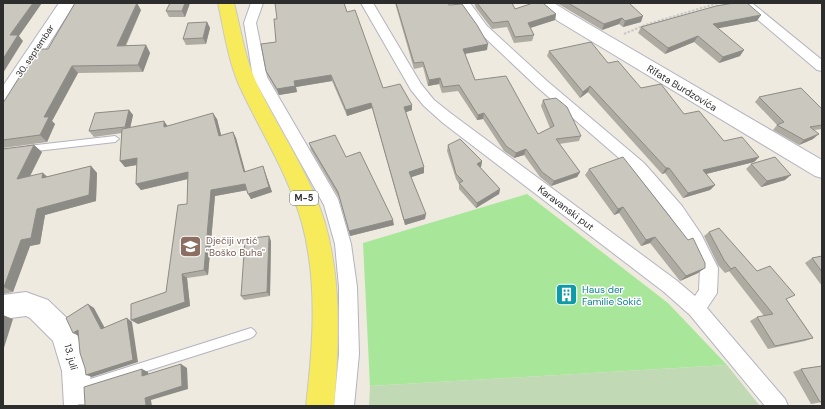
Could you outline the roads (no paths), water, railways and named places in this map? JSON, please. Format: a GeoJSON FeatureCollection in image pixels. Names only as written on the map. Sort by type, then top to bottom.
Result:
{"type":"FeatureCollection","features":[{"type":"Feature","properties":{"kind":"main road","name":"M-5"},"geometry":{"type":"LineString","coordinates":[[226,3],[237,52],[246,80],[292,169],[313,224],[321,259],[325,302],[325,350],[320,406]]}},
{"type":"Feature","properties":{"kind":"street","name":"30. septembar"},"geometry":{"type":"LineString","coordinates":[[3,100],[67,3]]}},
{"type":"Feature","properties":{"kind":"street"},"geometry":{"type":"LineString","coordinates":[[257,3],[250,23],[260,76],[332,204],[343,244],[348,287],[349,354],[344,406]]}},
{"type":"Feature","properties":{"kind":"street","name":"Karavanski put"},"geometry":{"type":"LineString","coordinates":[[367,3],[416,87],[429,103],[466,133],[670,286],[696,310],[778,406]]}},
{"type":"Feature","properties":{"kind":"street"},"geometry":{"type":"LineString","coordinates":[[464,3],[483,29],[542,84],[639,167],[676,211],[695,239],[708,268],[708,293],[696,310]]}},
{"type":"Feature","properties":{"kind":"street","name":"Rifata Burdzovića"},"geometry":{"type":"LineString","coordinates":[[544,3],[821,171]]}},
{"type":"Feature","properties":{"kind":"street"},"geometry":{"type":"LineString","coordinates":[[747,5],[822,67]]}},
{"type":"Feature","properties":{"kind":"street","name":"13. juli"},"geometry":{"type":"LineString","coordinates":[[3,307],[26,304],[40,310],[64,333],[76,371],[77,397]]}},
{"type":"Feature","properties":{"kind":"lane"},"geometry":{"type":"LineString","coordinates":[[18,150],[116,139]]}},
{"type":"Feature","properties":{"kind":"lane"},"geometry":{"type":"LineString","coordinates":[[77,397],[251,333]]}},
{"type":"Feature","properties":{"kind":"place","name":"Dječiji vrtić \"Boško Buha\""},"geometry":{"type":"Point","coordinates":[191,246]}},
{"type":"Feature","properties":{"kind":"place","name":"Haus der Familie Sokič"},"geometry":{"type":"Point","coordinates":[567,295]}}]}
